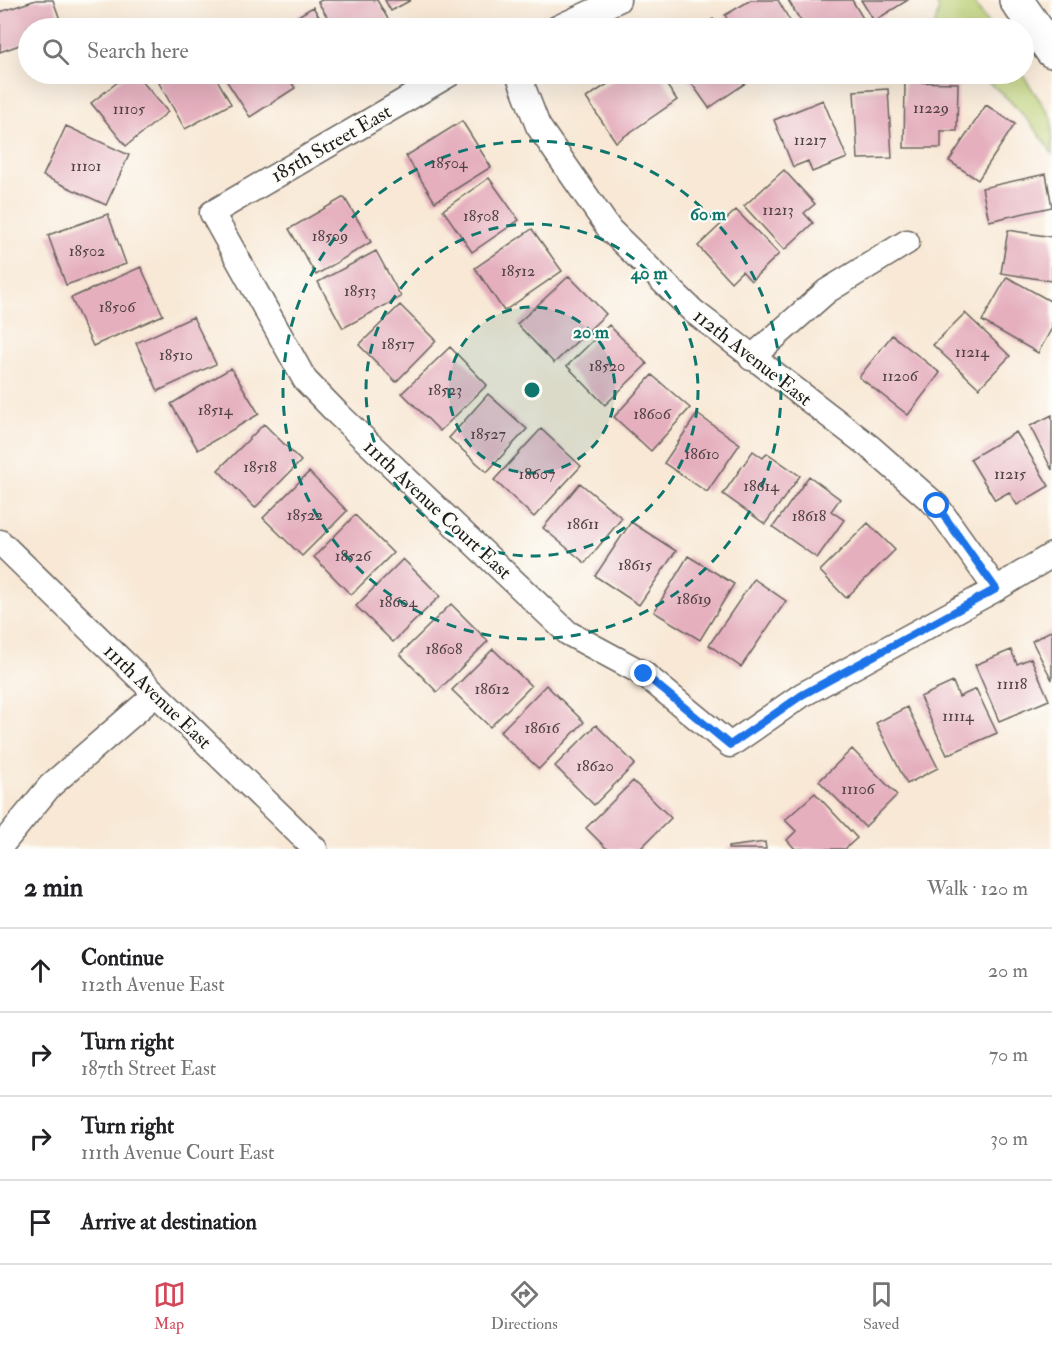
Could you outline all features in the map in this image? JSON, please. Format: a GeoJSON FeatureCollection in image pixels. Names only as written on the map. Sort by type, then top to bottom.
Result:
{"type":"FeatureCollection","features":[{"type":"Feature","properties":{"kind":"street"},"geometry":{"type":"LineString","coordinates":[[578,18],[618,0]]}},
{"type":"Feature","properties":{"kind":"street"},"geometry":{"type":"LineString","coordinates":[[1016,0],[1029,18]]}},
{"type":"Feature","properties":{"kind":"street"},"geometry":{"type":"LineString","coordinates":[[1034,26],[1052,51]]}},
{"type":"Feature","properties":{"kind":"street","name":"185th Street East"},"geometry":{"type":"LineString","coordinates":[[212,213],[433,84]]}},
{"type":"Feature","properties":{"kind":"street","name":"112th Avenue East"},"geometry":{"type":"LineString","coordinates":[[522,84],[538,126],[610,230],[693,312],[870,447],[937,506],[996,589]]}},
{"type":"Feature","properties":{"kind":"street","name":"111th Avenue Court East"},"geometry":{"type":"LineString","coordinates":[[212,213],[304,380],[568,633],[644,674],[730,745],[802,695],[996,589]]}},
{"type":"Feature","properties":{"kind":"street"},"geometry":{"type":"LineString","coordinates":[[751,358],[827,291],[907,242]]}},
{"type":"Feature","properties":{"kind":"street","name":"111th Avenue East"},"geometry":{"type":"LineString","coordinates":[[0,542],[315,849]]}},
{"type":"Feature","properties":{"kind":"street"},"geometry":{"type":"LineString","coordinates":[[996,589],[1052,555]]}},
{"type":"Feature","properties":{"kind":"street"},"geometry":{"type":"LineString","coordinates":[[0,847],[50,786],[156,694]]}},
{"type":"Feature","properties":{"kind":"green space"},"geometry":{"type":"Polygon","coordinates":[[[934,0],[972,0],[984,18],[936,18],[939,8],[934,0]]]}},
{"type":"Feature","properties":{"kind":"green space"},"geometry":{"type":"Polygon","coordinates":[[[990,84],[1029,84],[1052,118],[1052,154],[1018,109],[990,84]]]}},
{"type":"Feature","properties":{"kind":"building"},"geometry":{"type":"Polygon","coordinates":[[[36,0],[53,0],[59,18],[18,18],[18,46],[0,52],[0,12],[36,0]]]}},
{"type":"Feature","properties":{"kind":"building"},"geometry":{"type":"Polygon","coordinates":[[[322,0],[377,0],[388,18],[328,18],[318,2],[322,0]]]}},
{"type":"Feature","properties":{"kind":"building"},"geometry":{"type":"Polygon","coordinates":[[[385,0],[411,0],[391,11],[385,0]]]}},
{"type":"Feature","properties":{"kind":"building"},"geometry":{"type":"Polygon","coordinates":[[[751,0],[778,0],[788,18],[727,18],[725,15],[751,0]]]}},
{"type":"Feature","properties":{"kind":"building"},"geometry":{"type":"Polygon","coordinates":[[[788,0],[852,0],[863,18],[799,18],[788,0]]]}},
{"type":"Feature","properties":{"kind":"building"},"geometry":{"type":"Polygon","coordinates":[[[861,0],[908,0],[879,18],[872,18],[861,0]]]}},
{"type":"Feature","properties":{"kind":"building"},"geometry":{"type":"Polygon","coordinates":[[[313,7],[320,18],[295,18],[313,7]]]}},
{"type":"Feature","properties":{"kind":"building"},"geometry":{"type":"Polygon","coordinates":[[[115,84],[144,84],[168,112],[126,146],[91,103],[115,84]]]}},
{"type":"Feature","properties":{"kind":"building"},"geometry":{"type":"Polygon","coordinates":[[[160,84],[220,84],[231,104],[185,129],[160,84]]]}},
{"type":"Feature","properties":{"kind":"building"},"geometry":{"type":"Polygon","coordinates":[[[229,84],[292,84],[295,88],[250,117],[229,84]]]}},
{"type":"Feature","properties":{"kind":"building"},"geometry":{"type":"Polygon","coordinates":[[[608,84],[666,84],[677,100],[616,142],[586,98],[608,84]]]}},
{"type":"Feature","properties":{"kind":"building"},"geometry":{"type":"Polygon","coordinates":[[[692,84],[744,84],[709,108],[692,84]]]}},
{"type":"Feature","properties":{"kind":"building"},"geometry":{"type":"Polygon","coordinates":[[[905,84],[958,84],[957,131],[941,131],[941,148],[904,148],[905,84]]]}},
{"type":"Feature","properties":{"kind":"building"},"geometry":{"type":"Polygon","coordinates":[[[888,89],[892,158],[858,159],[854,91],[888,89]]]}},
{"type":"Feature","properties":{"kind":"building"},"geometry":{"type":"Polygon","coordinates":[[[823,100],[847,158],[812,172],[808,161],[793,167],[774,120],[823,100]]]}},
{"type":"Feature","properties":{"kind":"building"},"geometry":{"type":"Polygon","coordinates":[[[986,105],[1015,124],[978,180],[949,161],[986,105]]]}},
{"type":"Feature","properties":{"kind":"building"},"geometry":{"type":"Polygon","coordinates":[[[462,121],[491,167],[435,202],[406,156],[462,121]]]}},
{"type":"Feature","properties":{"kind":"building"},"geometry":{"type":"Polygon","coordinates":[[[66,126],[129,155],[106,205],[43,176],[66,126]]]}},
{"type":"Feature","properties":{"kind":"building"},"geometry":{"type":"Polygon","coordinates":[[[784,170],[815,204],[804,213],[813,223],[784,250],[744,206],[784,170]]]}},
{"type":"Feature","properties":{"kind":"building"},"geometry":{"type":"Polygon","coordinates":[[[1046,174],[1052,207],[989,221],[982,188],[1046,174]]]}},
{"type":"Feature","properties":{"kind":"building"},"geometry":{"type":"Polygon","coordinates":[[[489,178],[519,220],[472,252],[443,210],[489,178]]]}},
{"type":"Feature","properties":{"kind":"building"},"geometry":{"type":"Polygon","coordinates":[[[344,197],[371,242],[316,275],[289,229],[344,197]]]}},
{"type":"Feature","properties":{"kind":"building"},"geometry":{"type":"Polygon","coordinates":[[[736,210],[779,254],[751,281],[742,271],[731,282],[698,246],[736,210]]]}},
{"type":"Feature","properties":{"kind":"building"},"geometry":{"type":"Polygon","coordinates":[[[108,214],[126,264],[66,285],[48,235],[108,214]]]}},
{"type":"Feature","properties":{"kind":"building"},"geometry":{"type":"Polygon","coordinates":[[[532,229],[562,271],[504,311],[475,268],[532,229]]]}},
{"type":"Feature","properties":{"kind":"building"},"geometry":{"type":"Polygon","coordinates":[[[1008,230],[1052,237],[1052,281],[1001,273],[1008,230]]]}},
{"type":"Feature","properties":{"kind":"building"},"geometry":{"type":"Polygon","coordinates":[[[376,251],[401,297],[343,328],[318,282],[376,251]]]}},
{"type":"Feature","properties":{"kind":"building"},"geometry":{"type":"Polygon","coordinates":[[[141,267],[163,315],[93,346],[71,298],[141,267]]]}},
{"type":"Feature","properties":{"kind":"building"},"geometry":{"type":"Polygon","coordinates":[[[569,276],[606,314],[554,363],[517,324],[569,276]]]}},
{"type":"Feature","properties":{"kind":"building"},"geometry":{"type":"Polygon","coordinates":[[[1007,277],[1052,302],[1052,328],[1038,353],[982,321],[1007,277]]]}},
{"type":"Feature","properties":{"kind":"building"},"geometry":{"type":"Polygon","coordinates":[[[400,305],[436,341],[396,382],[359,345],[400,305]]]}},
{"type":"Feature","properties":{"kind":"building"},"geometry":{"type":"Polygon","coordinates":[[[965,313],[1010,356],[979,388],[933,345],[965,313]]]}},
{"type":"Feature","properties":{"kind":"building"},"geometry":{"type":"Polygon","coordinates":[[[193,317],[216,364],[158,391],[136,343],[193,317]]]}},
{"type":"Feature","properties":{"kind":"building"},"geometry":{"type":"Polygon","coordinates":[[[609,325],[647,364],[605,405],[567,366],[609,325]]]}},
{"type":"Feature","properties":{"kind":"building"},"geometry":{"type":"Polygon","coordinates":[[[892,335],[940,373],[908,415],[859,377],[892,335]]]}},
{"type":"Feature","properties":{"kind":"building"},"geometry":{"type":"Polygon","coordinates":[[[450,347],[487,385],[440,431],[402,393],[450,347]]]}},
{"type":"Feature","properties":{"kind":"building"},"geometry":{"type":"Polygon","coordinates":[[[231,368],[259,414],[198,450],[171,404],[231,368]]]}},
{"type":"Feature","properties":{"kind":"building"},"geometry":{"type":"Polygon","coordinates":[[[652,375],[690,408],[651,451],[614,417],[652,375]]]}},
{"type":"Feature","properties":{"kind":"building"},"geometry":{"type":"Polygon","coordinates":[[[488,394],[527,429],[487,472],[449,438],[488,394]]]}},
{"type":"Feature","properties":{"kind":"building"},"geometry":{"type":"Polygon","coordinates":[[[697,414],[740,444],[707,492],[664,463],[697,414]]]}},
{"type":"Feature","properties":{"kind":"building"},"geometry":{"type":"Polygon","coordinates":[[[1052,415],[1052,470],[1030,426],[1052,415]]]}},
{"type":"Feature","properties":{"kind":"building"},"geometry":{"type":"Polygon","coordinates":[[[264,424],[301,461],[255,508],[218,470],[264,424]]]}},
{"type":"Feature","properties":{"kind":"building"},"geometry":{"type":"Polygon","coordinates":[[[541,429],[581,466],[534,517],[494,480],[541,429]]]}},
{"type":"Feature","properties":{"kind":"building"},"geometry":{"type":"Polygon","coordinates":[[[1016,432],[1049,486],[1017,505],[1009,492],[995,500],[970,459],[1016,432]]]}},
{"type":"Feature","properties":{"kind":"building"},"geometry":{"type":"Polygon","coordinates":[[[753,451],[763,458],[767,453],[800,476],[765,524],[723,494],[753,451]]]}},
{"type":"Feature","properties":{"kind":"building"},"geometry":{"type":"Polygon","coordinates":[[[309,472],[347,511],[302,556],[263,518],[309,472]]]}},
{"type":"Feature","properties":{"kind":"building"},"geometry":{"type":"Polygon","coordinates":[[[809,476],[840,499],[831,511],[844,520],[817,558],[773,527],[809,476]]]}},
{"type":"Feature","properties":{"kind":"building"},"geometry":{"type":"Polygon","coordinates":[[[580,483],[622,518],[585,563],[543,528],[580,483]]]}},
{"type":"Feature","properties":{"kind":"building"},"geometry":{"type":"Polygon","coordinates":[[[355,515],[393,553],[351,595],[314,557],[355,515]]]}},
{"type":"Feature","properties":{"kind":"building"},"geometry":{"type":"Polygon","coordinates":[[[631,522],[676,551],[639,605],[595,576],[631,522]]]}},
{"type":"Feature","properties":{"kind":"building"},"geometry":{"type":"Polygon","coordinates":[[[868,523],[895,550],[846,598],[820,571],[868,523]]]}},
{"type":"Feature","properties":{"kind":"building"},"geometry":{"type":"Polygon","coordinates":[[[688,556],[734,584],[700,640],[654,612],[688,556]]]}},
{"type":"Feature","properties":{"kind":"building"},"geometry":{"type":"Polygon","coordinates":[[[403,559],[440,596],[393,642],[356,606],[403,559]]]}},
{"type":"Feature","properties":{"kind":"building"},"geometry":{"type":"Polygon","coordinates":[[[754,579],[786,601],[741,667],[709,645],[754,579]]]}},
{"type":"Feature","properties":{"kind":"building"},"geometry":{"type":"Polygon","coordinates":[[[451,604],[488,641],[437,692],[400,654],[451,604]]]}},
{"type":"Feature","properties":{"kind":"building"},"geometry":{"type":"Polygon","coordinates":[[[1052,630],[1052,680],[1032,641],[1052,630]]]}},
{"type":"Feature","properties":{"kind":"building"},"geometry":{"type":"Polygon","coordinates":[[[493,649],[531,686],[490,727],[452,690],[493,649]]]}},
{"type":"Feature","properties":{"kind":"building"},"geometry":{"type":"Polygon","coordinates":[[[1011,650],[1017,664],[1031,658],[1049,700],[999,721],[975,665],[1011,650]]]}},
{"type":"Feature","properties":{"kind":"building"},"geometry":{"type":"Polygon","coordinates":[[[953,682],[959,697],[976,689],[997,733],[947,755],[920,697],[953,682]]]}},
{"type":"Feature","properties":{"kind":"building"},"geometry":{"type":"Polygon","coordinates":[[[546,685],[584,722],[539,769],[500,732],[546,685]]]}},
{"type":"Feature","properties":{"kind":"building"},"geometry":{"type":"Polygon","coordinates":[[[907,707],[938,768],[907,784],[876,723],[907,707]]]}},
{"type":"Feature","properties":{"kind":"building"},"geometry":{"type":"Polygon","coordinates":[[[596,725],[635,764],[594,805],[555,766],[596,725]]]}},
{"type":"Feature","properties":{"kind":"building"},"geometry":{"type":"Polygon","coordinates":[[[852,749],[897,795],[865,827],[819,781],[852,749]]]}},
{"type":"Feature","properties":{"kind":"building"},"geometry":{"type":"Polygon","coordinates":[[[633,781],[671,818],[640,849],[607,849],[586,828],[633,781]]]}},
{"type":"Feature","properties":{"kind":"building"},"geometry":{"type":"Polygon","coordinates":[[[815,793],[857,838],[845,849],[795,849],[787,840],[796,831],[785,820],[815,793]]]}},
{"type":"Feature","properties":{"kind":"building"},"geometry":{"type":"Polygon","coordinates":[[[765,842],[766,849],[728,849],[728,847],[765,842]]]}},
{"type":"Feature","properties":{"kind":"route"},"geometry":{"type":"LineString","coordinates":[[644,674],[730,745],[802,695],[996,589],[937,506]]}}]}
